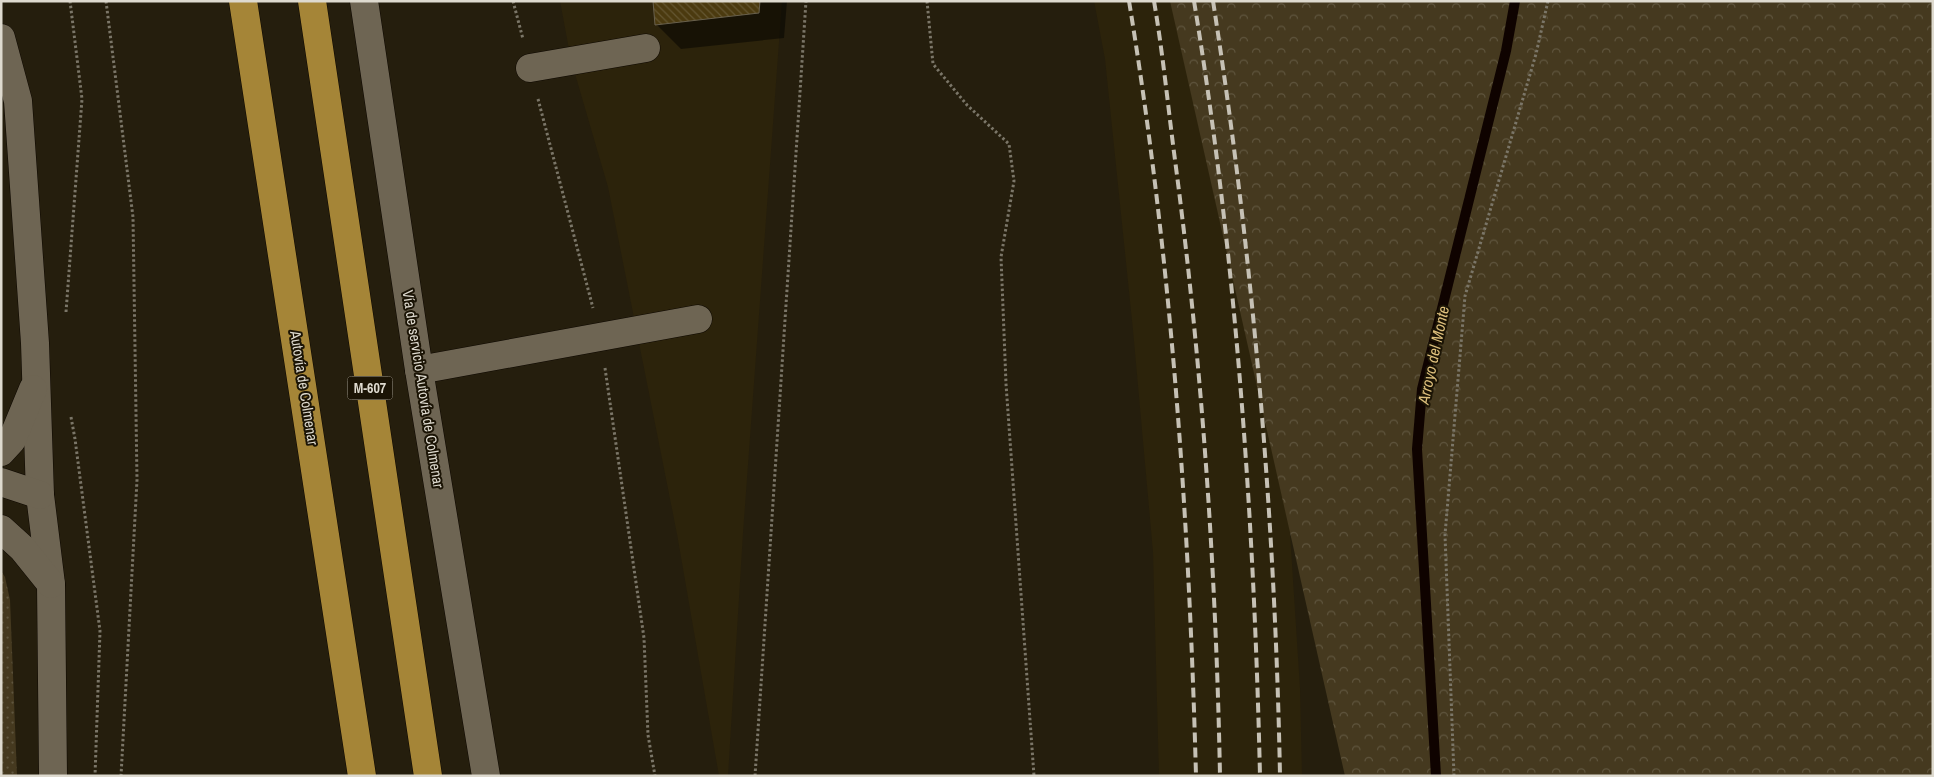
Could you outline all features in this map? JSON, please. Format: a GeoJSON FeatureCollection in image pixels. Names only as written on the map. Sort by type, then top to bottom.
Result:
{"type":"FeatureCollection","features":[{"type":"Feature","properties":{"kind":"highway","name":"Autovía de Colmenar"},"geometry":{"type":"LineString","coordinates":[[244,1],[362,776]]}},
{"type":"Feature","properties":{"kind":"highway","name":"M-607"},"geometry":{"type":"LineString","coordinates":[[312,1],[428,776]]}},
{"type":"Feature","properties":{"kind":"highway"},"geometry":{"type":"LineString","coordinates":[[344,776],[354,719]]}},
{"type":"Feature","properties":{"kind":"street","name":"Vía de servicio Autovía de Colmenar"},"geometry":{"type":"LineString","coordinates":[[364,1],[419,370],[486,776]]}},
{"type":"Feature","properties":{"kind":"street"},"geometry":{"type":"LineString","coordinates":[[1,38],[18,101],[38,378],[40,495],[50,584],[53,776]]}},
{"type":"Feature","properties":{"kind":"street"},"geometry":{"type":"LineString","coordinates":[[530,68],[646,48]]}},
{"type":"Feature","properties":{"kind":"street"},"geometry":{"type":"LineString","coordinates":[[419,370],[698,318]]}},
{"type":"Feature","properties":{"kind":"street"},"geometry":{"type":"LineString","coordinates":[[1,452],[12,440],[38,378]]}},
{"type":"Feature","properties":{"kind":"street"},"geometry":{"type":"LineString","coordinates":[[1,482],[40,495]]}},
{"type":"Feature","properties":{"kind":"street"},"geometry":{"type":"LineString","coordinates":[[1,529],[22,548],[50,584]]}},
{"type":"Feature","properties":{"kind":"path"},"geometry":{"type":"LineString","coordinates":[[66,314],[82,99],[70,1]]}},
{"type":"Feature","properties":{"kind":"path"},"geometry":{"type":"LineString","coordinates":[[106,1],[133,217],[138,480],[121,776]]}},
{"type":"Feature","properties":{"kind":"path"},"geometry":{"type":"LineString","coordinates":[[513,1],[601,336],[644,638],[648,735],[655,776]]}},
{"type":"Feature","properties":{"kind":"path"},"geometry":{"type":"LineString","coordinates":[[755,776],[806,1]]}},
{"type":"Feature","properties":{"kind":"path"},"geometry":{"type":"LineString","coordinates":[[927,1],[933,64],[967,105],[1009,144],[1014,181],[1001,257],[1006,384],[1034,776]]}},
{"type":"Feature","properties":{"kind":"path"},"geometry":{"type":"LineString","coordinates":[[1454,776],[1445,535],[1465,296],[1536,54],[1548,1]]}},
{"type":"Feature","properties":{"kind":"path"},"geometry":{"type":"LineString","coordinates":[[69,412],[75,439],[100,631],[95,776]]}},
{"type":"Feature","properties":{"kind":"shaded area"},"geometry":{"type":"Polygon","coordinates":[[[560,1],[782,1],[743,533],[728,776],[719,776],[677,534],[608,187],[571,60],[560,1]]]}},
{"type":"Feature","properties":{"kind":"shaded area"},"geometry":{"type":"Polygon","coordinates":[[[1094,1],[1236,1],[1272,255],[1300,688],[1302,776],[1159,776],[1153,552],[1133,330],[1105,59],[1094,1]]]}},
{"type":"Feature","properties":{"kind":"green space"},"geometry":{"type":"Polygon","coordinates":[[[1170,1],[1933,1],[1933,776],[1345,776],[1170,1]]]}},
{"type":"Feature","properties":{"kind":"green space"},"geometry":{"type":"Polygon","coordinates":[[[1,571],[5,577],[10,600],[17,776],[1,776],[1,571]]]}},
{"type":"Feature","properties":{"kind":"building"},"geometry":{"type":"Polygon","coordinates":[[[653,1],[760,1],[759,13],[655,25],[653,1]]]}},
{"type":"Feature","properties":{"kind":"waterway","name":"Arroyo del Monte"},"geometry":{"type":"LineString","coordinates":[[1436,776],[1417,449],[1422,389],[1506,51],[1515,1]]}},
{"type":"Feature","properties":{"kind":"railway"},"geometry":{"type":"LineString","coordinates":[[1129,1],[1144,97],[1156,194],[1176,387],[1188,581],[1196,776]]}},
{"type":"Feature","properties":{"kind":"railway"},"geometry":{"type":"LineString","coordinates":[[1154,1],[1185,237],[1200,390],[1211,544],[1220,776]]}},
{"type":"Feature","properties":{"kind":"railway"},"geometry":{"type":"LineString","coordinates":[[1194,1],[1209,97],[1232,290],[1248,485],[1260,776]]}},
{"type":"Feature","properties":{"kind":"railway"},"geometry":{"type":"LineString","coordinates":[[1213,1],[1240,194],[1260,387],[1273,582],[1280,776]]}}]}
